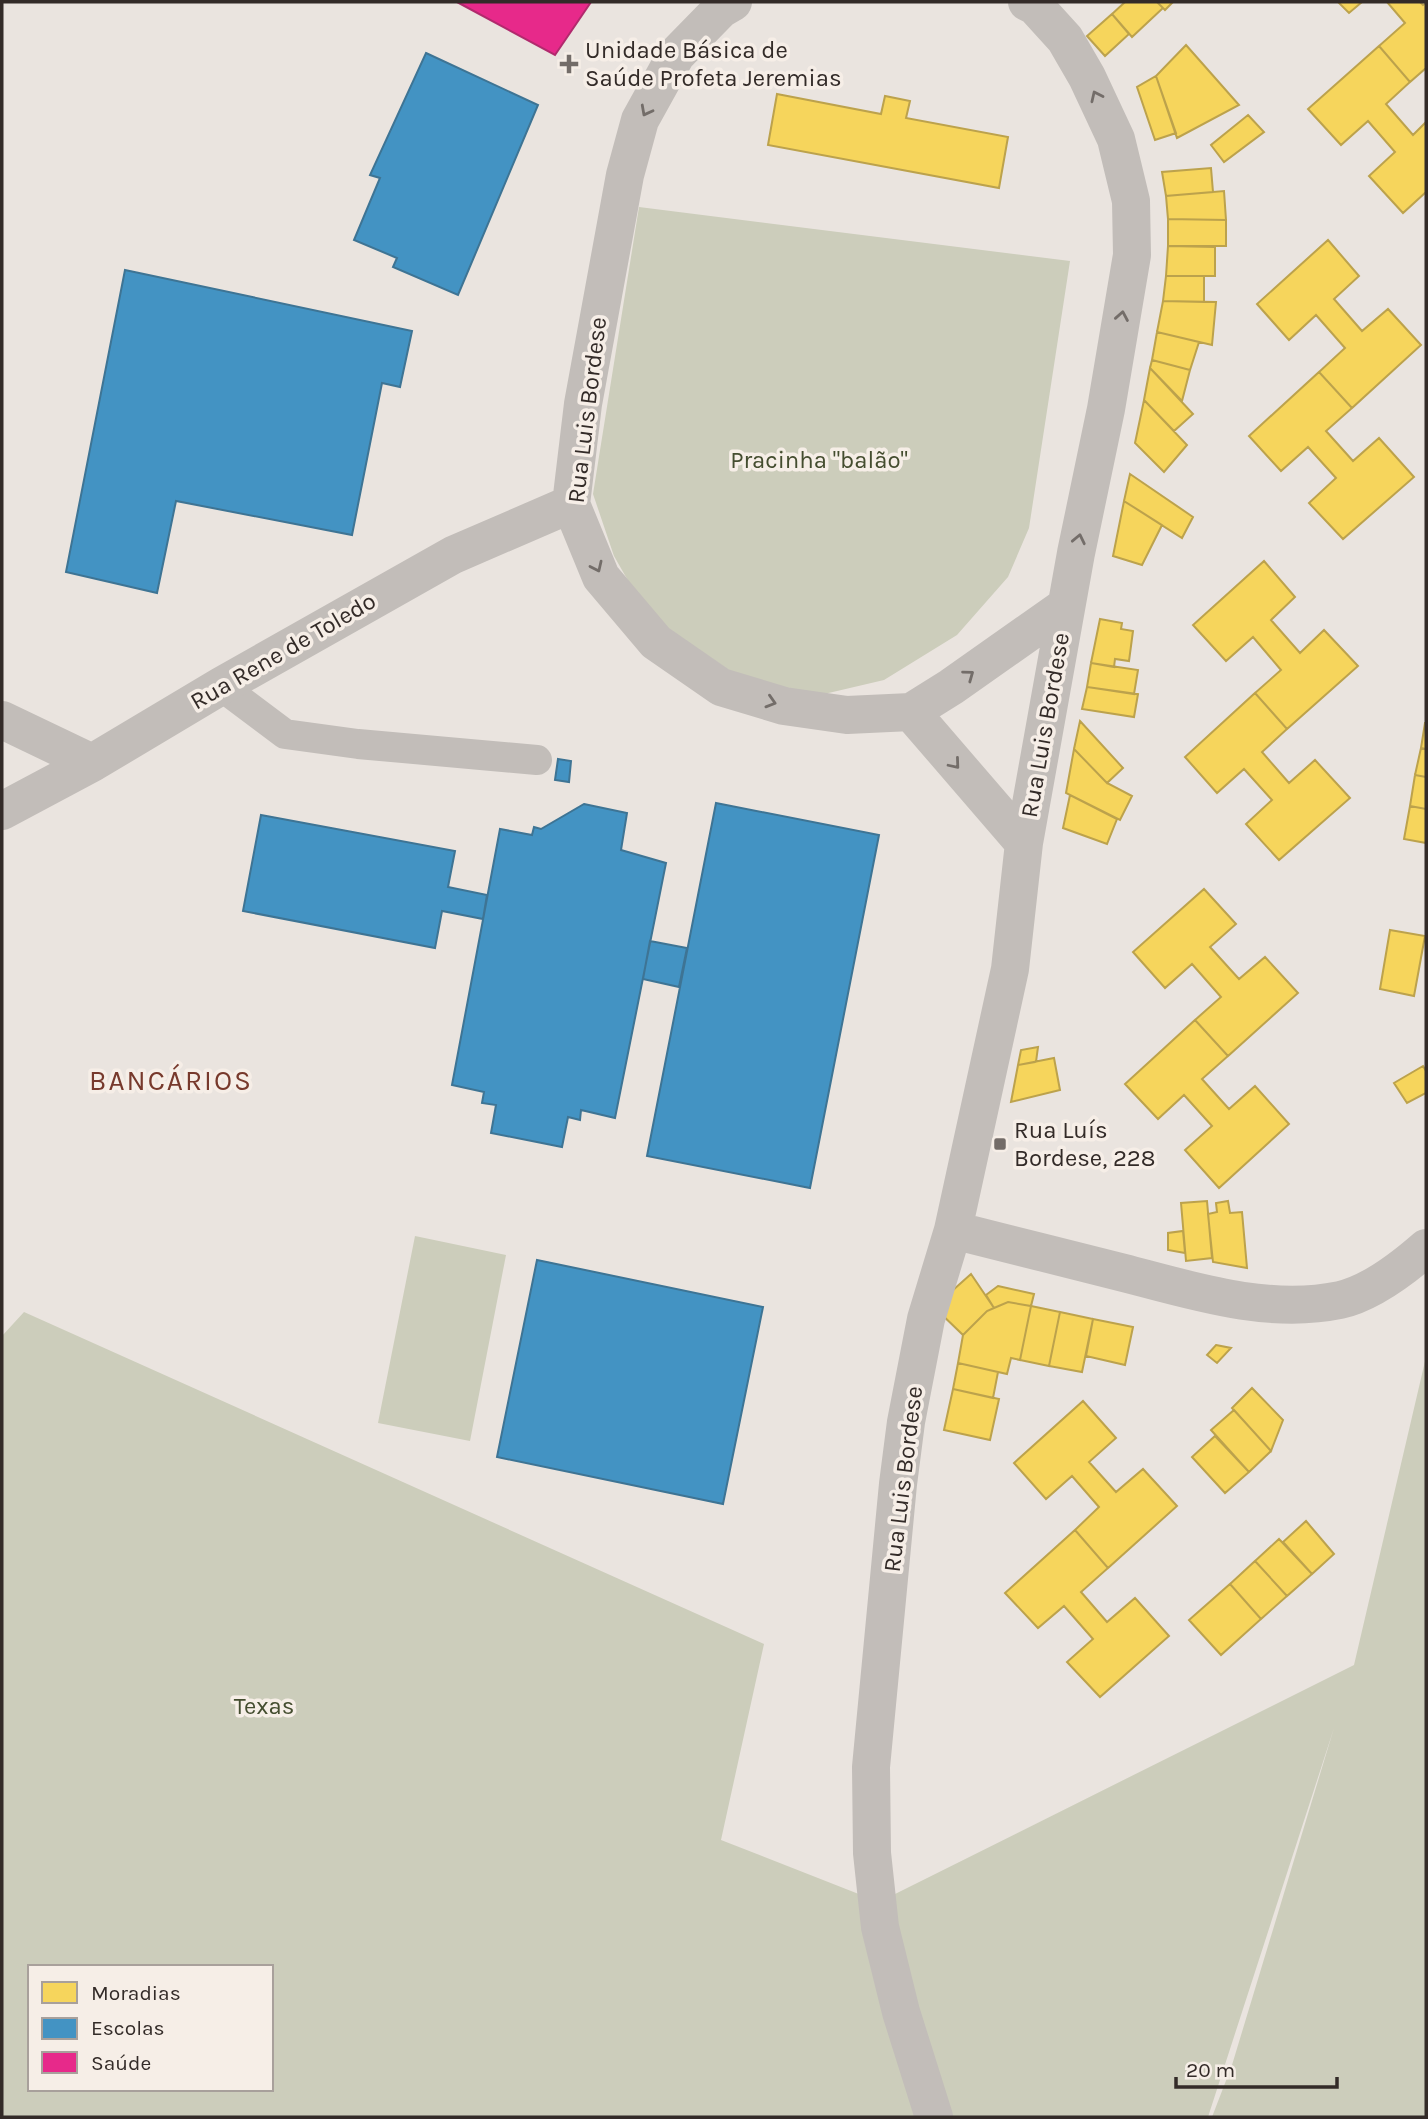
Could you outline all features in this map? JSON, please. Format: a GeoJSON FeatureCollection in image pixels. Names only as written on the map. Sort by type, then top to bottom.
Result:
{"type":"FeatureCollection","features":[{"type":"Feature","properties":{"kind":"street","name":"Rua Luis Bordese"},"geometry":{"type":"LineString","coordinates":[[733,2],[721,9],[676,54],[640,121],[625,175],[583,404],[571,504],[601,577],[656,642],[721,687],[784,706],[847,715],[911,712],[1066,606]]}},
{"type":"Feature","properties":{"kind":"street","name":"Rua Luis Bordese"},"geometry":{"type":"LineString","coordinates":[[934,2117],[901,2012],[880,1927],[872,1853],[871,1767],[898,1484],[906,1422],[926,1319],[953,1230],[1010,969],[1024,843],[1066,606],[1107,409],[1132,255],[1131,201],[1115,139],[1087,77],[1065,39],[1035,6],[1027,2]]}},
{"type":"Feature","properties":{"kind":"street","name":"Rua Rene de Toledo"},"geometry":{"type":"LineString","coordinates":[[2,811],[92,763],[221,686],[453,555],[571,504]]}},
{"type":"Feature","properties":{"kind":"street","name":"Rua Luis Bordese"},"geometry":{"type":"LineString","coordinates":[[911,712],[1024,843]]}},
{"type":"Feature","properties":{"kind":"street"},"geometry":{"type":"LineString","coordinates":[[2,720],[92,763]]}},
{"type":"Feature","properties":{"kind":"street"},"geometry":{"type":"LineString","coordinates":[[953,1230],[1219,1297],[1298,1305],[1342,1300],[1365,1290],[1406,1266],[1426,1248]]}},
{"type":"Feature","properties":{"kind":"lane"},"geometry":{"type":"LineString","coordinates":[[221,686],[285,734],[358,744],[537,760]]}},
{"type":"Feature","properties":{"kind":"green space","name":"Pracinha \"balão\""},"geometry":{"type":"Polygon","coordinates":[[[639,207],[1070,261],[1029,528],[1008,577],[957,635],[884,680],[820,695],[755,688],[647,614],[614,556],[593,494],[639,207]]]}},
{"type":"Feature","properties":{"kind":"green space"},"geometry":{"type":"Polygon","coordinates":[[[415,1236],[506,1255],[470,1441],[378,1423],[415,1236]]]}},
{"type":"Feature","properties":{"kind":"green space","name":"Texas"},"geometry":{"type":"Polygon","coordinates":[[[24,1312],[764,1644],[721,1840],[879,1902],[1354,1665],[1426,1357],[1426,2117],[1212,2117],[1232,2065],[1334,1728],[1208,2117],[2,2117],[2,1336],[24,1312]]]}},
{"type":"Feature","properties":{"kind":"building: Moradias"},"geometry":{"type":"Polygon","coordinates":[[[1125,2],[1157,2],[1163,8],[1132,37],[1112,14],[1125,2]]]}},
{"type":"Feature","properties":{"kind":"building: Moradias"},"geometry":{"type":"Polygon","coordinates":[[[1157,2],[1173,2],[1165,10],[1157,2]]]}},
{"type":"Feature","properties":{"kind":"building: Moradias"},"geometry":{"type":"Polygon","coordinates":[[[1338,2],[1362,2],[1349,13],[1338,2]]]}},
{"type":"Feature","properties":{"kind":"building: Moradias"},"geometry":{"type":"Polygon","coordinates":[[[1387,2],[1426,3],[1426,68],[1410,82],[1379,46],[1405,23],[1387,2]]]}},
{"type":"Feature","properties":{"kind":"building: Moradias"},"geometry":{"type":"Polygon","coordinates":[[[1112,14],[1129,34],[1105,56],[1087,36],[1112,14]]]}},
{"type":"Feature","properties":{"kind":"building: Moradias"},"geometry":{"type":"Polygon","coordinates":[[[1186,45],[1239,105],[1177,138],[1156,76],[1186,45]]]}},
{"type":"Feature","properties":{"kind":"building: Moradias"},"geometry":{"type":"Polygon","coordinates":[[[1379,46],[1410,82],[1386,104],[1413,135],[1426,122],[1426,192],[1403,213],[1369,176],[1395,152],[1368,121],[1341,145],[1308,109],[1379,46]]]}},
{"type":"Feature","properties":{"kind":"building: Moradias"},"geometry":{"type":"Polygon","coordinates":[[[1156,76],[1176,133],[1155,140],[1137,87],[1156,76]]]}},
{"type":"Feature","properties":{"kind":"building: Moradias"},"geometry":{"type":"Polygon","coordinates":[[[777,94],[881,114],[885,96],[910,101],[906,118],[1008,137],[999,188],[768,145],[777,94]]]}},
{"type":"Feature","properties":{"kind":"building: Moradias"},"geometry":{"type":"Polygon","coordinates":[[[1248,115],[1264,132],[1224,162],[1211,145],[1248,115]]]}},
{"type":"Feature","properties":{"kind":"building: Moradias"},"geometry":{"type":"Polygon","coordinates":[[[1211,168],[1213,192],[1166,196],[1162,172],[1211,168]]]}},
{"type":"Feature","properties":{"kind":"building: Moradias"},"geometry":{"type":"Polygon","coordinates":[[[1224,191],[1226,220],[1168,219],[1166,196],[1224,191]]]}},
{"type":"Feature","properties":{"kind":"building: Moradias"},"geometry":{"type":"Polygon","coordinates":[[[1168,219],[1226,220],[1226,246],[1168,246],[1168,219]]]}},
{"type":"Feature","properties":{"kind":"building: Moradias"},"geometry":{"type":"Polygon","coordinates":[[[1328,240],[1359,276],[1334,299],[1362,331],[1388,309],[1421,345],[1352,408],[1319,372],[1345,348],[1316,315],[1289,340],[1257,304],[1328,240]]]}},
{"type":"Feature","properties":{"kind":"building: Moradias"},"geometry":{"type":"Polygon","coordinates":[[[1168,246],[1215,247],[1215,276],[1166,276],[1168,246]]]}},
{"type":"Feature","properties":{"kind":"building: Moradias"},"geometry":{"type":"Polygon","coordinates":[[[1166,276],[1204,276],[1204,302],[1163,301],[1166,276]]]}},
{"type":"Feature","properties":{"kind":"building: Moradias"},"geometry":{"type":"Polygon","coordinates":[[[1163,301],[1216,302],[1212,345],[1157,332],[1163,301]]]}},
{"type":"Feature","properties":{"kind":"building: Moradias"},"geometry":{"type":"Polygon","coordinates":[[[1157,332],[1199,342],[1190,370],[1152,360],[1157,332]]]}},
{"type":"Feature","properties":{"kind":"building: Moradias"},"geometry":{"type":"Polygon","coordinates":[[[1152,360],[1190,370],[1182,401],[1150,368],[1152,360]]]}},
{"type":"Feature","properties":{"kind":"building: Moradias"},"geometry":{"type":"Polygon","coordinates":[[[1150,368],[1193,414],[1174,431],[1144,400],[1150,368]]]}},
{"type":"Feature","properties":{"kind":"building: Moradias"},"geometry":{"type":"Polygon","coordinates":[[[1319,372],[1352,408],[1326,431],[1353,461],[1379,438],[1414,477],[1343,539],[1309,503],[1336,478],[1308,447],[1281,471],[1249,436],[1319,372]]]}},
{"type":"Feature","properties":{"kind":"building: Moradias"},"geometry":{"type":"Polygon","coordinates":[[[1144,400],[1187,445],[1164,472],[1135,443],[1144,400]]]}},
{"type":"Feature","properties":{"kind":"building: Moradias"},"geometry":{"type":"Polygon","coordinates":[[[1130,474],[1193,517],[1182,538],[1124,501],[1130,474]]]}},
{"type":"Feature","properties":{"kind":"building: Moradias"},"geometry":{"type":"Polygon","coordinates":[[[1124,501],[1162,525],[1142,565],[1113,556],[1124,501]]]}},
{"type":"Feature","properties":{"kind":"building: Moradias"},"geometry":{"type":"Polygon","coordinates":[[[1264,561],[1295,597],[1271,620],[1300,653],[1324,630],[1358,666],[1287,729],[1255,693],[1281,670],[1253,637],[1226,661],[1193,625],[1264,561]]]}},
{"type":"Feature","properties":{"kind":"building: Moradias"},"geometry":{"type":"Polygon","coordinates":[[[1100,619],[1122,623],[1121,629],[1133,631],[1129,661],[1115,659],[1114,667],[1091,663],[1100,619]]]}},
{"type":"Feature","properties":{"kind":"building: Moradias"},"geometry":{"type":"Polygon","coordinates":[[[1091,663],[1138,670],[1134,694],[1087,687],[1091,663]]]}},
{"type":"Feature","properties":{"kind":"building: Moradias"},"geometry":{"type":"Polygon","coordinates":[[[1087,687],[1138,694],[1134,717],[1082,709],[1087,687]]]}},
{"type":"Feature","properties":{"kind":"building: Moradias"},"geometry":{"type":"Polygon","coordinates":[[[1255,693],[1287,729],[1262,752],[1289,783],[1315,760],[1350,798],[1279,860],[1246,824],[1272,800],[1244,769],[1217,793],[1185,757],[1255,693]]]}},
{"type":"Feature","properties":{"kind":"building: Moradias"},"geometry":{"type":"Polygon","coordinates":[[[1080,721],[1123,768],[1107,783],[1074,749],[1080,721]]]}},
{"type":"Feature","properties":{"kind":"building: Moradias"},"geometry":{"type":"Polygon","coordinates":[[[1426,723],[1426,749],[1421,748],[1426,723]]]}},
{"type":"Feature","properties":{"kind":"building: Moradias"},"geometry":{"type":"Polygon","coordinates":[[[1421,748],[1426,749],[1426,777],[1415,775],[1421,748]]]}},
{"type":"Feature","properties":{"kind":"building: Moradias"},"geometry":{"type":"Polygon","coordinates":[[[1074,749],[1107,783],[1132,796],[1120,820],[1066,793],[1074,749]]]}},
{"type":"Feature","properties":{"kind":"building: Moradias"},"geometry":{"type":"Polygon","coordinates":[[[1415,775],[1426,777],[1426,809],[1410,806],[1415,775]]]}},
{"type":"Feature","properties":{"kind":"building: Moradias"},"geometry":{"type":"Polygon","coordinates":[[[1070,795],[1117,819],[1107,844],[1063,828],[1070,795]]]}},
{"type":"Feature","properties":{"kind":"building: Moradias"},"geometry":{"type":"Polygon","coordinates":[[[1410,806],[1426,809],[1426,843],[1404,839],[1410,806]]]}},
{"type":"Feature","properties":{"kind":"building: Moradias"},"geometry":{"type":"Polygon","coordinates":[[[1204,889],[1236,924],[1210,947],[1239,979],[1265,957],[1298,993],[1228,1056],[1195,1020],[1221,997],[1192,964],[1165,988],[1133,952],[1204,889]]]}},
{"type":"Feature","properties":{"kind":"building: Moradias"},"geometry":{"type":"Polygon","coordinates":[[[1390,930],[1425,936],[1414,996],[1380,989],[1390,930]]]}},
{"type":"Feature","properties":{"kind":"building: Moradias"},"geometry":{"type":"Polygon","coordinates":[[[1195,1020],[1228,1056],[1202,1079],[1229,1109],[1255,1086],[1289,1124],[1219,1188],[1185,1150],[1212,1126],[1184,1095],[1158,1119],[1125,1084],[1195,1020]]]}},
{"type":"Feature","properties":{"kind":"building: Moradias"},"geometry":{"type":"Polygon","coordinates":[[[1038,1047],[1036,1062],[1018,1065],[1021,1050],[1038,1047]]]}},
{"type":"Feature","properties":{"kind":"building: Moradias"},"geometry":{"type":"Polygon","coordinates":[[[1054,1058],[1060,1090],[1011,1102],[1018,1065],[1054,1058]]]}},
{"type":"Feature","properties":{"kind":"building: Moradias"},"geometry":{"type":"Polygon","coordinates":[[[1423,1066],[1426,1071],[1426,1093],[1407,1103],[1394,1083],[1423,1066]]]}},
{"type":"Feature","properties":{"kind":"building: Moradias"},"geometry":{"type":"Polygon","coordinates":[[[1207,1201],[1212,1258],[1186,1261],[1181,1203],[1207,1201]]]}},
{"type":"Feature","properties":{"kind":"building: Moradias"},"geometry":{"type":"Polygon","coordinates":[[[1228,1201],[1230,1213],[1242,1212],[1247,1268],[1213,1262],[1208,1214],[1217,1212],[1216,1203],[1228,1201]]]}},
{"type":"Feature","properties":{"kind":"building: Moradias"},"geometry":{"type":"Polygon","coordinates":[[[1183,1231],[1185,1253],[1168,1250],[1168,1233],[1183,1231]]]}},
{"type":"Feature","properties":{"kind":"building: Moradias"},"geometry":{"type":"Polygon","coordinates":[[[971,1274],[994,1308],[987,1311],[963,1335],[934,1307],[971,1274]]]}},
{"type":"Feature","properties":{"kind":"building: Moradias"},"geometry":{"type":"Polygon","coordinates":[[[998,1286],[1034,1294],[1031,1306],[1008,1302],[994,1308],[986,1295],[998,1286]]]}},
{"type":"Feature","properties":{"kind":"building: Moradias"},"geometry":{"type":"Polygon","coordinates":[[[1008,1302],[1031,1306],[1020,1360],[1011,1358],[1007,1374],[958,1363],[963,1335],[987,1311],[1008,1302]]]}},
{"type":"Feature","properties":{"kind":"building: Moradias"},"geometry":{"type":"Polygon","coordinates":[[[1031,1306],[1060,1312],[1049,1366],[1020,1360],[1031,1306]]]}},
{"type":"Feature","properties":{"kind":"building: Moradias"},"geometry":{"type":"Polygon","coordinates":[[[1060,1312],[1093,1319],[1082,1372],[1049,1366],[1060,1312]]]}},
{"type":"Feature","properties":{"kind":"building: Moradias"},"geometry":{"type":"Polygon","coordinates":[[[1093,1319],[1133,1327],[1125,1365],[1086,1356],[1093,1319]]]}},
{"type":"Feature","properties":{"kind":"building: Moradias"},"geometry":{"type":"Polygon","coordinates":[[[1216,1345],[1231,1348],[1217,1363],[1207,1355],[1216,1345]]]}},
{"type":"Feature","properties":{"kind":"building: Moradias"},"geometry":{"type":"Polygon","coordinates":[[[958,1363],[998,1372],[993,1398],[953,1389],[958,1363]]]}},
{"type":"Feature","properties":{"kind":"building: Moradias"},"geometry":{"type":"Polygon","coordinates":[[[1252,1388],[1283,1420],[1271,1451],[1232,1408],[1252,1388]]]}},
{"type":"Feature","properties":{"kind":"building: Moradias"},"geometry":{"type":"Polygon","coordinates":[[[953,1389],[999,1399],[990,1440],[944,1430],[953,1389]]]}},
{"type":"Feature","properties":{"kind":"building: Moradias"},"geometry":{"type":"Polygon","coordinates":[[[1083,1401],[1116,1438],[1089,1462],[1116,1492],[1143,1469],[1177,1506],[1108,1568],[1075,1530],[1099,1507],[1072,1476],[1046,1499],[1014,1463],[1083,1401]]]}},
{"type":"Feature","properties":{"kind":"building: Moradias"},"geometry":{"type":"Polygon","coordinates":[[[1234,1410],[1271,1451],[1249,1472],[1211,1430],[1234,1410]]]}},
{"type":"Feature","properties":{"kind":"building: Moradias"},"geometry":{"type":"Polygon","coordinates":[[[1215,1436],[1249,1472],[1225,1493],[1192,1457],[1215,1436]]]}},
{"type":"Feature","properties":{"kind":"building: Moradias"},"geometry":{"type":"Polygon","coordinates":[[[1306,1521],[1334,1554],[1312,1574],[1283,1542],[1306,1521]]]}},
{"type":"Feature","properties":{"kind":"building: Moradias"},"geometry":{"type":"Polygon","coordinates":[[[1075,1530],[1108,1568],[1081,1592],[1107,1622],[1135,1598],[1169,1636],[1100,1697],[1067,1662],[1093,1639],[1064,1606],[1038,1628],[1005,1593],[1075,1530]]]}},
{"type":"Feature","properties":{"kind":"building: Moradias"},"geometry":{"type":"Polygon","coordinates":[[[1279,1539],[1312,1574],[1287,1596],[1255,1561],[1279,1539]]]}},
{"type":"Feature","properties":{"kind":"building: Moradias"},"geometry":{"type":"Polygon","coordinates":[[[1255,1561],[1287,1596],[1261,1619],[1230,1584],[1255,1561]]]}},
{"type":"Feature","properties":{"kind":"building: Moradias"},"geometry":{"type":"Polygon","coordinates":[[[1230,1584],[1261,1619],[1221,1655],[1189,1620],[1230,1584]]]}},
{"type":"Feature","properties":{"kind":"building: Escolas"},"geometry":{"type":"Polygon","coordinates":[[[426,53],[538,105],[458,295],[393,267],[397,258],[354,240],[380,178],[370,175],[426,53]]]}},
{"type":"Feature","properties":{"kind":"building: Escolas"},"geometry":{"type":"Polygon","coordinates":[[[125,270],[412,331],[400,387],[382,383],[352,535],[176,501],[157,593],[66,572],[125,270]]]}},
{"type":"Feature","properties":{"kind":"building: Escolas"},"geometry":{"type":"Polygon","coordinates":[[[558,759],[571,761],[569,782],[555,780],[558,759]]]}},
{"type":"Feature","properties":{"kind":"building: Escolas"},"geometry":{"type":"Polygon","coordinates":[[[716,803],[879,835],[810,1188],[647,1156],[716,803]]]}},
{"type":"Feature","properties":{"kind":"building: Escolas"},"geometry":{"type":"Polygon","coordinates":[[[584,804],[627,813],[621,850],[666,863],[615,1118],[581,1110],[580,1120],[568,1117],[562,1147],[491,1133],[496,1105],[482,1103],[484,1092],[452,1085],[500,829],[532,835],[534,827],[541,829],[584,804]]]}},
{"type":"Feature","properties":{"kind":"building: Escolas"},"geometry":{"type":"Polygon","coordinates":[[[261,815],[455,851],[448,887],[487,895],[483,919],[442,911],[435,948],[243,911],[261,815]]]}},
{"type":"Feature","properties":{"kind":"building: Escolas"},"geometry":{"type":"Polygon","coordinates":[[[650,941],[687,948],[679,987],[643,979],[650,941]]]}},
{"type":"Feature","properties":{"kind":"building: Escolas"},"geometry":{"type":"Polygon","coordinates":[[[537,1260],[763,1307],[723,1504],[497,1457],[537,1260]]]}},
{"type":"Feature","properties":{"kind":"building: Saúde"},"geometry":{"type":"Polygon","coordinates":[[[457,2],[591,2],[555,55],[457,2]]]}},
{"type":"Feature","properties":{"kind":"place","name":"Unidade Básica de Saúde Profeta Jeremias"},"geometry":{"type":"Point","coordinates":[569,64]}},
{"type":"Feature","properties":{"kind":"place","name":"Rua Luís Bordese, 228"},"geometry":{"type":"Point","coordinates":[1000,1144]}},
{"type":"Feature","properties":{"kind":"district","name":"BANCÁRIOS"},"geometry":{"type":"Point","coordinates":[171,1080]}}]}
